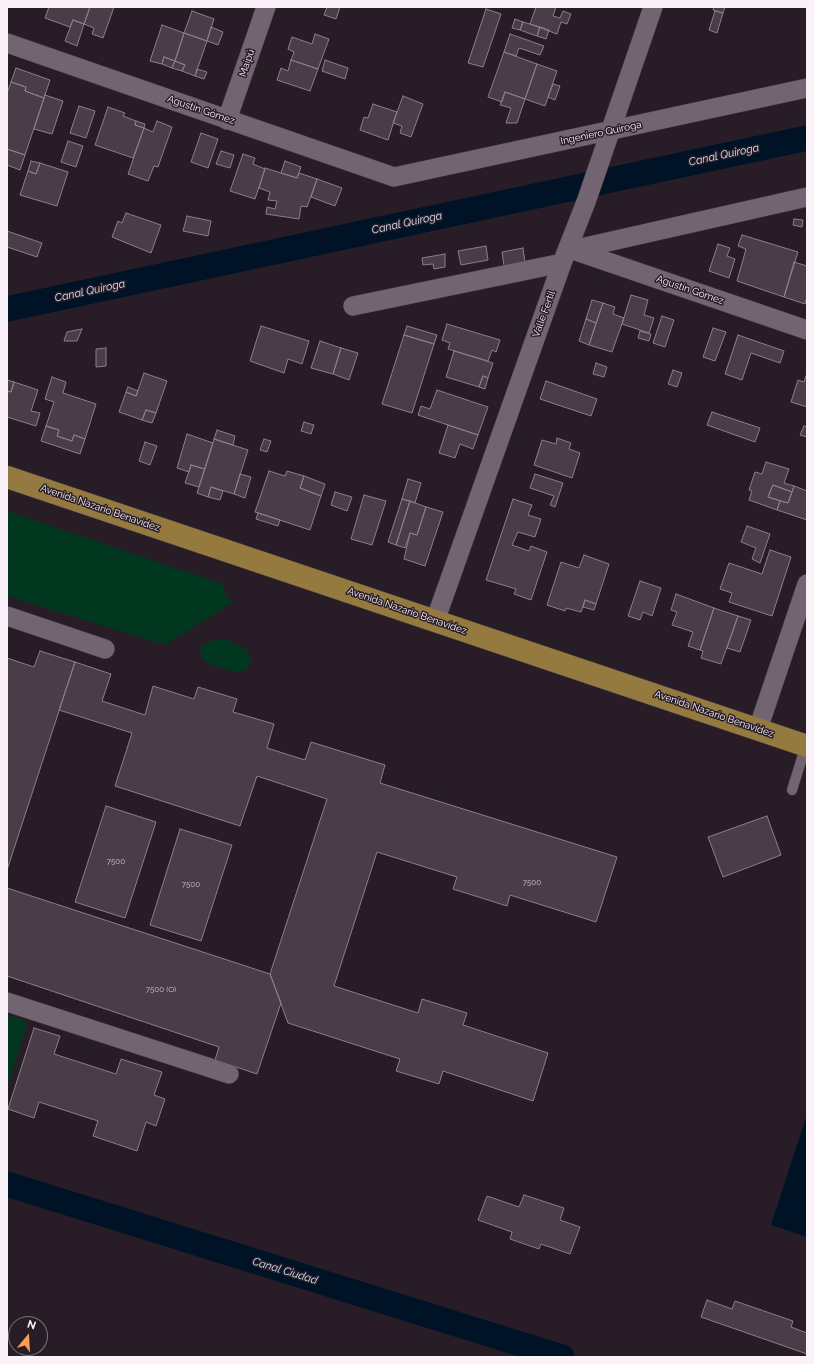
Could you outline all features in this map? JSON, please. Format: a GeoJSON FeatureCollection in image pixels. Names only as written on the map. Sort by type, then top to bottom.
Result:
{"type":"FeatureCollection","features":[{"type":"Feature","properties":{"kind":"main road","name":"Avenida Nazario Benavídez"},"geometry":{"type":"LineString","coordinates":[[7,477],[807,745]]}},
{"type":"Feature","properties":{"kind":"street","name":"Maipú"},"geometry":{"type":"LineString","coordinates":[[227,120],[266,7]]}},
{"type":"Feature","properties":{"kind":"street","name":"Valle Fertil"},"geometry":{"type":"LineString","coordinates":[[435,621],[599,166],[653,7]]}},
{"type":"Feature","properties":{"kind":"street","name":"Agustín Gómez"},"geometry":{"type":"LineString","coordinates":[[7,43],[394,177]]}},
{"type":"Feature","properties":{"kind":"street","name":"Ingeniero Quiroga"},"geometry":{"type":"LineString","coordinates":[[394,177],[807,88]]}},
{"type":"Feature","properties":{"kind":"street"},"geometry":{"type":"LineString","coordinates":[[353,306],[807,197]]}},
{"type":"Feature","properties":{"kind":"street","name":"Agustín Gómez"},"geometry":{"type":"LineString","coordinates":[[567,255],[807,330]]}},
{"type":"Feature","properties":{"kind":"street"},"geometry":{"type":"LineString","coordinates":[[758,729],[807,584]]}},
{"type":"Feature","properties":{"kind":"street"},"geometry":{"type":"LineString","coordinates":[[7,616],[105,649]]}},
{"type":"Feature","properties":{"kind":"street"},"geometry":{"type":"LineString","coordinates":[[7,1002],[229,1074]]}},
{"type":"Feature","properties":{"kind":"lane"},"geometry":{"type":"LineString","coordinates":[[792,790],[807,745]]}},
{"type":"Feature","properties":{"kind":"green space"},"geometry":{"type":"Polygon","coordinates":[[[7,511],[223,584],[226,597],[233,602],[165,645],[7,596],[7,511]]]}},
{"type":"Feature","properties":{"kind":"green space"},"geometry":{"type":"Polygon","coordinates":[[[218,639],[227,640],[247,650],[251,661],[248,667],[242,672],[237,672],[207,663],[201,657],[200,650],[203,644],[218,639]]]}},
{"type":"Feature","properties":{"kind":"green space"},"geometry":{"type":"Polygon","coordinates":[[[7,1015],[28,1022],[7,1088],[7,1015]]]}},
{"type":"Feature","properties":{"kind":"water","name":"Canal Quiroga"},"geometry":{"type":"Polygon","coordinates":[[[807,125],[807,151],[7,322],[7,296],[807,125]]]}},
{"type":"Feature","properties":{"kind":"water"},"geometry":{"type":"Polygon","coordinates":[[[807,1114],[807,1237],[771,1225],[807,1114]]]}},
{"type":"Feature","properties":{"kind":"building"},"geometry":{"type":"Polygon","coordinates":[[[49,7],[90,7],[84,24],[73,20],[70,27],[45,18],[49,7]]]}},
{"type":"Feature","properties":{"kind":"building"},"geometry":{"type":"Polygon","coordinates":[[[90,7],[114,7],[103,38],[92,34],[94,28],[84,24],[90,7]]]}},
{"type":"Feature","properties":{"kind":"building"},"geometry":{"type":"Polygon","coordinates":[[[327,7],[340,7],[336,19],[324,15],[327,7]]]}},
{"type":"Feature","properties":{"kind":"building"},"geometry":{"type":"Polygon","coordinates":[[[536,7],[556,7],[553,16],[560,18],[563,11],[571,14],[567,24],[561,22],[557,34],[530,24],[536,7]]]}},
{"type":"Feature","properties":{"kind":"building"},"geometry":{"type":"Polygon","coordinates":[[[714,7],[725,7],[723,13],[713,10],[714,7]]]}},
{"type":"Feature","properties":{"kind":"building"},"geometry":{"type":"Polygon","coordinates":[[[486,9],[501,14],[483,67],[468,63],[486,9]]]}},
{"type":"Feature","properties":{"kind":"building"},"geometry":{"type":"Polygon","coordinates":[[[192,11],[214,19],[207,41],[184,33],[192,11]]]}},
{"type":"Feature","properties":{"kind":"building"},"geometry":{"type":"Polygon","coordinates":[[[715,11],[723,13],[717,33],[709,30],[715,11]]]}},
{"type":"Feature","properties":{"kind":"building"},"geometry":{"type":"Polygon","coordinates":[[[515,19],[523,22],[520,30],[512,28],[515,19]]]}},
{"type":"Feature","properties":{"kind":"building"},"geometry":{"type":"Polygon","coordinates":[[[73,20],[84,24],[77,46],[65,41],[73,20]]]}},
{"type":"Feature","properties":{"kind":"building"},"geometry":{"type":"Polygon","coordinates":[[[523,22],[540,27],[537,36],[520,30],[523,22]]]}},
{"type":"Feature","properties":{"kind":"building"},"geometry":{"type":"Polygon","coordinates":[[[162,25],[184,33],[175,61],[164,57],[162,64],[150,61],[162,25]]]}},
{"type":"Feature","properties":{"kind":"building"},"geometry":{"type":"Polygon","coordinates":[[[211,27],[223,32],[218,45],[207,41],[211,27]]]}},
{"type":"Feature","properties":{"kind":"building"},"geometry":{"type":"Polygon","coordinates":[[[540,27],[549,30],[546,39],[537,36],[540,27]]]}},
{"type":"Feature","properties":{"kind":"building"},"geometry":{"type":"Polygon","coordinates":[[[184,33],[207,41],[195,76],[182,71],[185,65],[175,61],[184,33]]]}},
{"type":"Feature","properties":{"kind":"building"},"geometry":{"type":"Polygon","coordinates":[[[315,34],[329,39],[318,69],[291,60],[294,52],[288,49],[292,37],[312,44],[315,34]]]}},
{"type":"Feature","properties":{"kind":"building"},"geometry":{"type":"Polygon","coordinates":[[[510,34],[544,46],[540,55],[519,48],[516,56],[504,52],[510,34]]]}},
{"type":"Feature","properties":{"kind":"building"},"geometry":{"type":"Polygon","coordinates":[[[504,52],[537,64],[525,99],[505,92],[502,102],[488,97],[504,52]]]}},
{"type":"Feature","properties":{"kind":"building"},"geometry":{"type":"Polygon","coordinates":[[[164,57],[175,61],[172,68],[162,64],[164,57]]]}},
{"type":"Feature","properties":{"kind":"building"},"geometry":{"type":"Polygon","coordinates":[[[291,60],[318,69],[310,91],[277,80],[281,68],[288,71],[291,60]]]}},
{"type":"Feature","properties":{"kind":"building"},"geometry":{"type":"Polygon","coordinates":[[[325,60],[348,68],[345,79],[322,71],[325,60]]]}},
{"type":"Feature","properties":{"kind":"building"},"geometry":{"type":"Polygon","coordinates":[[[175,61],[185,65],[182,71],[172,68],[175,61]]]}},
{"type":"Feature","properties":{"kind":"building"},"geometry":{"type":"Polygon","coordinates":[[[537,64],[557,71],[545,106],[525,99],[537,64]]]}},
{"type":"Feature","properties":{"kind":"building"},"geometry":{"type":"Polygon","coordinates":[[[16,68],[50,80],[44,98],[25,91],[26,87],[11,82],[16,68]]]}},
{"type":"Feature","properties":{"kind":"building"},"geometry":{"type":"Polygon","coordinates":[[[197,69],[207,72],[204,79],[195,76],[197,69]]]}},
{"type":"Feature","properties":{"kind":"building"},"geometry":{"type":"Polygon","coordinates":[[[11,82],[26,87],[25,91],[44,98],[25,155],[7,149],[7,93],[11,82]]]}},
{"type":"Feature","properties":{"kind":"building"},"geometry":{"type":"Polygon","coordinates":[[[553,84],[560,86],[555,100],[548,97],[553,84]]]}},
{"type":"Feature","properties":{"kind":"building"},"geometry":{"type":"Polygon","coordinates":[[[505,92],[525,99],[517,123],[506,123],[511,108],[500,105],[505,92]]]}},
{"type":"Feature","properties":{"kind":"building"},"geometry":{"type":"Polygon","coordinates":[[[45,95],[63,101],[52,134],[34,129],[45,95]]]}},
{"type":"Feature","properties":{"kind":"building"},"geometry":{"type":"Polygon","coordinates":[[[403,96],[423,104],[411,137],[400,133],[402,126],[393,123],[403,96]]]}},
{"type":"Feature","properties":{"kind":"building"},"geometry":{"type":"Polygon","coordinates":[[[373,104],[397,112],[388,140],[360,130],[364,117],[368,118],[373,104]]]}},
{"type":"Feature","properties":{"kind":"building"},"geometry":{"type":"Polygon","coordinates":[[[79,106],[95,111],[86,138],[70,133],[79,106]]]}},
{"type":"Feature","properties":{"kind":"building"},"geometry":{"type":"Polygon","coordinates":[[[108,107],[125,113],[123,116],[136,121],[135,125],[144,128],[133,158],[95,145],[108,107]]]}},
{"type":"Feature","properties":{"kind":"building"},"geometry":{"type":"Polygon","coordinates":[[[136,121],[145,124],[144,128],[135,125],[136,121]]]}},
{"type":"Feature","properties":{"kind":"building"},"geometry":{"type":"Polygon","coordinates":[[[157,121],[172,127],[158,167],[154,166],[148,181],[128,174],[144,128],[153,132],[157,121]]]}},
{"type":"Feature","properties":{"kind":"building"},"geometry":{"type":"Polygon","coordinates":[[[201,133],[218,139],[208,168],[191,162],[201,133]]]}},
{"type":"Feature","properties":{"kind":"building"},"geometry":{"type":"Polygon","coordinates":[[[68,141],[83,146],[76,167],[61,162],[68,141]]]}},
{"type":"Feature","properties":{"kind":"building"},"geometry":{"type":"Polygon","coordinates":[[[7,149],[25,155],[20,170],[7,165],[7,149]]]}},
{"type":"Feature","properties":{"kind":"building"},"geometry":{"type":"Polygon","coordinates":[[[221,151],[234,155],[230,168],[216,164],[221,151]]]}},
{"type":"Feature","properties":{"kind":"building"},"geometry":{"type":"Polygon","coordinates":[[[243,154],[255,158],[253,164],[265,169],[255,199],[230,191],[243,154]]]}},
{"type":"Feature","properties":{"kind":"building"},"geometry":{"type":"Polygon","coordinates":[[[31,161],[40,163],[36,174],[28,171],[31,161]]]}},
{"type":"Feature","properties":{"kind":"building"},"geometry":{"type":"Polygon","coordinates":[[[285,161],[301,167],[297,178],[281,173],[285,161]]]}},
{"type":"Feature","properties":{"kind":"building"},"geometry":{"type":"Polygon","coordinates":[[[40,163],[68,172],[57,206],[20,195],[28,171],[36,174],[40,163]]]}},
{"type":"Feature","properties":{"kind":"building"},"geometry":{"type":"Polygon","coordinates":[[[265,168],[297,178],[299,173],[317,179],[307,207],[301,206],[299,219],[266,214],[267,207],[275,209],[277,201],[268,200],[270,192],[259,188],[265,168]]]}},
{"type":"Feature","properties":{"kind":"building"},"geometry":{"type":"Polygon","coordinates":[[[317,179],[342,188],[335,206],[311,197],[317,179]]]}},
{"type":"Feature","properties":{"kind":"building"},"geometry":{"type":"Polygon","coordinates":[[[126,213],[161,225],[151,253],[112,237],[118,221],[122,223],[126,213]]]}},
{"type":"Feature","properties":{"kind":"building"},"geometry":{"type":"Polygon","coordinates":[[[187,216],[211,221],[208,236],[183,231],[187,216]]]}},
{"type":"Feature","properties":{"kind":"building"},"geometry":{"type":"Polygon","coordinates":[[[794,219],[803,220],[802,227],[793,225],[794,219]]]}},
{"type":"Feature","properties":{"kind":"building"},"geometry":{"type":"Polygon","coordinates":[[[7,231],[42,243],[37,257],[7,247],[7,231]]]}},
{"type":"Feature","properties":{"kind":"building"},"geometry":{"type":"Polygon","coordinates":[[[742,235],[798,252],[784,297],[737,281],[746,249],[738,246],[742,235]]]}},
{"type":"Feature","properties":{"kind":"building"},"geometry":{"type":"Polygon","coordinates":[[[718,244],[730,248],[727,256],[735,259],[729,278],[709,271],[718,244]]]}},
{"type":"Feature","properties":{"kind":"building"},"geometry":{"type":"Polygon","coordinates":[[[486,246],[488,260],[461,265],[458,251],[486,246]]]}},
{"type":"Feature","properties":{"kind":"building"},"geometry":{"type":"Polygon","coordinates":[[[523,248],[525,262],[504,266],[502,252],[523,248]]]}},
{"type":"Feature","properties":{"kind":"building"},"geometry":{"type":"Polygon","coordinates":[[[445,254],[445,267],[434,269],[433,264],[423,265],[422,258],[445,254]]]}},
{"type":"Feature","properties":{"kind":"building"},"geometry":{"type":"Polygon","coordinates":[[[794,262],[807,266],[807,296],[805,304],[784,297],[794,262]]]}},
{"type":"Feature","properties":{"kind":"building"},"geometry":{"type":"Polygon","coordinates":[[[631,295],[648,300],[644,315],[654,318],[649,333],[622,324],[631,295]]]}},
{"type":"Feature","properties":{"kind":"building"},"geometry":{"type":"Polygon","coordinates":[[[592,300],[603,303],[596,323],[586,319],[592,300]]]}},
{"type":"Feature","properties":{"kind":"building"},"geometry":{"type":"Polygon","coordinates":[[[603,303],[615,307],[613,314],[624,318],[612,352],[589,345],[603,303]]]}},
{"type":"Feature","properties":{"kind":"building"},"geometry":{"type":"Polygon","coordinates":[[[662,316],[674,320],[665,347],[653,343],[662,316]]]}},
{"type":"Feature","properties":{"kind":"building"},"geometry":{"type":"Polygon","coordinates":[[[586,319],[596,323],[589,345],[579,341],[586,319]]]}},
{"type":"Feature","properties":{"kind":"building"},"geometry":{"type":"Polygon","coordinates":[[[447,324],[500,340],[496,352],[492,350],[488,361],[448,349],[450,343],[442,340],[447,324]]]}},
{"type":"Feature","properties":{"kind":"building"},"geometry":{"type":"Polygon","coordinates":[[[261,326],[309,341],[302,364],[288,359],[284,373],[250,361],[261,326]]]}},
{"type":"Feature","properties":{"kind":"building"},"geometry":{"type":"Polygon","coordinates":[[[407,326],[437,335],[434,344],[404,335],[407,326]]]}},
{"type":"Feature","properties":{"kind":"building"},"geometry":{"type":"Polygon","coordinates":[[[713,328],[726,332],[715,361],[703,357],[713,328]]]}},
{"type":"Feature","properties":{"kind":"building"},"geometry":{"type":"Polygon","coordinates":[[[82,329],[77,341],[64,341],[67,332],[82,329]]]}},
{"type":"Feature","properties":{"kind":"building"},"geometry":{"type":"Polygon","coordinates":[[[640,331],[651,334],[649,341],[638,338],[640,331]]]}},
{"type":"Feature","properties":{"kind":"building"},"geometry":{"type":"Polygon","coordinates":[[[404,335],[434,344],[412,413],[382,404],[404,335]]]}},
{"type":"Feature","properties":{"kind":"building"},"geometry":{"type":"Polygon","coordinates":[[[738,335],[784,351],[780,363],[751,353],[742,380],[725,374],[738,335]]]}},
{"type":"Feature","properties":{"kind":"building"},"geometry":{"type":"Polygon","coordinates":[[[320,341],[341,348],[333,374],[311,368],[320,341]]]}},
{"type":"Feature","properties":{"kind":"building"},"geometry":{"type":"Polygon","coordinates":[[[106,348],[106,366],[96,367],[96,349],[106,348]]]}},
{"type":"Feature","properties":{"kind":"building"},"geometry":{"type":"Polygon","coordinates":[[[341,348],[358,353],[349,380],[333,374],[341,348]]]}},
{"type":"Feature","properties":{"kind":"building"},"geometry":{"type":"Polygon","coordinates":[[[454,351],[493,363],[488,378],[483,376],[479,387],[446,377],[454,351]]]}},
{"type":"Feature","properties":{"kind":"building"},"geometry":{"type":"Polygon","coordinates":[[[596,363],[607,367],[604,377],[593,374],[596,363]]]}},
{"type":"Feature","properties":{"kind":"building"},"geometry":{"type":"Polygon","coordinates":[[[673,370],[682,373],[677,387],[668,384],[673,370]]]}},
{"type":"Feature","properties":{"kind":"building"},"geometry":{"type":"Polygon","coordinates":[[[144,373],[167,381],[156,413],[146,410],[142,420],[119,412],[126,392],[136,396],[144,373]]]}},
{"type":"Feature","properties":{"kind":"building"},"geometry":{"type":"Polygon","coordinates":[[[807,373],[807,407],[791,402],[798,380],[804,382],[807,373]]]}},
{"type":"Feature","properties":{"kind":"building"},"geometry":{"type":"Polygon","coordinates":[[[483,376],[488,378],[485,389],[479,387],[483,376]]]}},
{"type":"Feature","properties":{"kind":"building"},"geometry":{"type":"Polygon","coordinates":[[[52,377],[66,382],[63,393],[96,404],[85,439],[74,435],[72,441],[57,436],[59,430],[46,426],[54,402],[45,399],[52,377]]]}},
{"type":"Feature","properties":{"kind":"building"},"geometry":{"type":"Polygon","coordinates":[[[7,380],[14,382],[11,392],[7,391],[7,380]]]}},
{"type":"Feature","properties":{"kind":"building"},"geometry":{"type":"Polygon","coordinates":[[[546,381],[597,399],[591,416],[540,399],[546,381]]]}},
{"type":"Feature","properties":{"kind":"building"},"geometry":{"type":"Polygon","coordinates":[[[14,382],[38,390],[31,411],[40,413],[36,426],[7,417],[7,391],[11,392],[14,382]]]}},
{"type":"Feature","properties":{"kind":"building"},"geometry":{"type":"Polygon","coordinates":[[[128,387],[138,391],[136,396],[126,392],[128,387]]]}},
{"type":"Feature","properties":{"kind":"building"},"geometry":{"type":"Polygon","coordinates":[[[437,390],[488,407],[478,435],[418,415],[421,406],[430,409],[437,390]]]}},
{"type":"Feature","properties":{"kind":"building"},"geometry":{"type":"Polygon","coordinates":[[[146,410],[156,413],[152,423],[142,420],[146,410]]]}},
{"type":"Feature","properties":{"kind":"building"},"geometry":{"type":"Polygon","coordinates":[[[712,412],[760,428],[755,442],[707,425],[712,412]]]}},
{"type":"Feature","properties":{"kind":"building"},"geometry":{"type":"Polygon","coordinates":[[[304,422],[314,425],[311,434],[301,431],[304,422]]]}},
{"type":"Feature","properties":{"kind":"building"},"geometry":{"type":"Polygon","coordinates":[[[448,425],[478,435],[473,449],[460,444],[455,458],[439,453],[448,425]]]}},
{"type":"Feature","properties":{"kind":"building"},"geometry":{"type":"Polygon","coordinates":[[[46,426],[59,430],[57,436],[72,441],[74,435],[85,439],[80,454],[41,441],[46,426]]]}},
{"type":"Feature","properties":{"kind":"building"},"geometry":{"type":"Polygon","coordinates":[[[804,426],[807,427],[807,437],[800,435],[804,426]]]}},
{"type":"Feature","properties":{"kind":"building"},"geometry":{"type":"Polygon","coordinates":[[[217,430],[235,436],[233,445],[214,439],[217,430]]]}},
{"type":"Feature","properties":{"kind":"building"},"geometry":{"type":"Polygon","coordinates":[[[187,434],[213,443],[205,469],[191,465],[189,472],[177,468],[187,434]]]}},
{"type":"Feature","properties":{"kind":"building"},"geometry":{"type":"Polygon","coordinates":[[[557,438],[571,443],[569,449],[580,453],[572,478],[534,465],[542,440],[556,444],[557,438]]]}},
{"type":"Feature","properties":{"kind":"building"},"geometry":{"type":"Polygon","coordinates":[[[214,439],[248,450],[234,494],[211,487],[208,497],[197,493],[214,439]]]}},
{"type":"Feature","properties":{"kind":"building"},"geometry":{"type":"Polygon","coordinates":[[[264,439],[271,441],[267,452],[260,450],[264,439]]]}},
{"type":"Feature","properties":{"kind":"building"},"geometry":{"type":"Polygon","coordinates":[[[145,442],[157,446],[150,465],[139,461],[145,442]]]}},
{"type":"Feature","properties":{"kind":"building"},"geometry":{"type":"Polygon","coordinates":[[[766,462],[789,469],[784,483],[794,486],[792,492],[773,485],[768,497],[780,501],[777,510],[749,500],[752,491],[749,490],[755,472],[762,474],[766,462]]]}},
{"type":"Feature","properties":{"kind":"building"},"geometry":{"type":"Polygon","coordinates":[[[191,465],[205,469],[199,487],[185,483],[191,465]]]}},
{"type":"Feature","properties":{"kind":"building"},"geometry":{"type":"Polygon","coordinates":[[[269,471],[285,476],[287,471],[304,476],[300,488],[321,496],[310,530],[255,512],[269,471]]]}},
{"type":"Feature","properties":{"kind":"building"},"geometry":{"type":"Polygon","coordinates":[[[240,474],[251,477],[245,498],[234,494],[240,474]]]}},
{"type":"Feature","properties":{"kind":"building"},"geometry":{"type":"Polygon","coordinates":[[[535,474],[563,483],[555,507],[550,505],[554,496],[530,488],[535,474]]]}},
{"type":"Feature","properties":{"kind":"building"},"geometry":{"type":"Polygon","coordinates":[[[304,476],[325,484],[321,496],[300,488],[304,476]]]}},
{"type":"Feature","properties":{"kind":"building"},"geometry":{"type":"Polygon","coordinates":[[[408,479],[421,483],[415,503],[402,499],[408,479]]]}},
{"type":"Feature","properties":{"kind":"building"},"geometry":{"type":"Polygon","coordinates":[[[773,485],[792,492],[788,503],[768,497],[773,485]]]}},
{"type":"Feature","properties":{"kind":"building"},"geometry":{"type":"Polygon","coordinates":[[[794,486],[807,491],[807,520],[777,510],[780,501],[788,503],[794,486]]]}},
{"type":"Feature","properties":{"kind":"building"},"geometry":{"type":"Polygon","coordinates":[[[211,487],[223,491],[220,500],[208,497],[211,487]]]}},
{"type":"Feature","properties":{"kind":"building"},"geometry":{"type":"Polygon","coordinates":[[[335,492],[352,497],[347,511],[331,505],[335,492]]]}},
{"type":"Feature","properties":{"kind":"building"},"geometry":{"type":"Polygon","coordinates":[[[364,495],[386,501],[372,545],[351,539],[364,495]]]}},
{"type":"Feature","properties":{"kind":"building"},"geometry":{"type":"Polygon","coordinates":[[[402,499],[410,501],[396,545],[388,542],[402,499]]]}},
{"type":"Feature","properties":{"kind":"building"},"geometry":{"type":"Polygon","coordinates":[[[513,499],[532,505],[528,515],[541,519],[535,537],[518,532],[512,545],[529,551],[531,546],[547,552],[531,600],[514,594],[516,589],[486,580],[513,499]]]}},
{"type":"Feature","properties":{"kind":"building"},"geometry":{"type":"Polygon","coordinates":[[[410,501],[426,507],[417,535],[410,533],[405,548],[396,545],[410,501]]]}},
{"type":"Feature","properties":{"kind":"building"},"geometry":{"type":"Polygon","coordinates":[[[426,507],[443,512],[425,566],[404,559],[410,533],[417,535],[426,507]]]}},
{"type":"Feature","properties":{"kind":"building"},"geometry":{"type":"Polygon","coordinates":[[[258,513],[280,520],[278,526],[256,519],[258,513]]]}},
{"type":"Feature","properties":{"kind":"building"},"geometry":{"type":"Polygon","coordinates":[[[747,526],[770,534],[760,563],[752,559],[756,548],[741,542],[747,526]]]}},
{"type":"Feature","properties":{"kind":"building"},"geometry":{"type":"Polygon","coordinates":[[[770,550],[791,557],[772,616],[729,602],[732,593],[720,589],[729,563],[762,574],[770,550]]]}},
{"type":"Feature","properties":{"kind":"building"},"geometry":{"type":"Polygon","coordinates":[[[584,555],[609,564],[596,604],[585,600],[581,612],[566,608],[565,611],[547,605],[561,562],[579,568],[584,555]]]}},
{"type":"Feature","properties":{"kind":"building"},"geometry":{"type":"Polygon","coordinates":[[[640,581],[661,588],[652,616],[643,612],[640,620],[628,616],[640,581]]]}},
{"type":"Feature","properties":{"kind":"building"},"geometry":{"type":"Polygon","coordinates":[[[676,594],[714,608],[700,650],[688,646],[693,632],[672,625],[677,612],[671,610],[676,594]]]}},
{"type":"Feature","properties":{"kind":"building"},"geometry":{"type":"Polygon","coordinates":[[[585,600],[596,604],[594,610],[583,607],[585,600]]]}},
{"type":"Feature","properties":{"kind":"building"},"geometry":{"type":"Polygon","coordinates":[[[714,608],[738,616],[721,664],[701,658],[703,651],[700,650],[714,608]]]}},
{"type":"Feature","properties":{"kind":"building"},"geometry":{"type":"Polygon","coordinates":[[[738,616],[751,620],[740,652],[727,648],[738,616]]]}},
{"type":"Feature","properties":{"kind":"building"},"geometry":{"type":"Polygon","coordinates":[[[40,651],[75,662],[7,870],[7,658],[34,667],[40,651]]]}},
{"type":"Feature","properties":{"kind":"building"},"geometry":{"type":"Polygon","coordinates":[[[75,662],[111,674],[102,701],[145,715],[153,686],[194,699],[198,687],[237,699],[233,712],[274,724],[267,748],[305,760],[311,742],[385,765],[380,783],[617,857],[596,922],[510,895],[507,906],[453,889],[457,877],[377,852],[334,986],[418,1013],[422,999],[467,1013],[463,1025],[548,1053],[533,1101],[443,1071],[439,1084],[396,1071],[400,1059],[288,1023],[270,974],[327,799],[257,776],[240,826],[115,786],[132,733],[59,710],[75,662]]]}},
{"type":"Feature","properties":{"kind":"building"},"geometry":{"type":"Polygon","coordinates":[[[106,806],[156,822],[125,918],[75,902],[106,806]]]}},
{"type":"Feature","properties":{"kind":"building"},"geometry":{"type":"Polygon","coordinates":[[[767,816],[781,855],[723,877],[708,837],[767,816]]]}},
{"type":"Feature","properties":{"kind":"building"},"geometry":{"type":"Polygon","coordinates":[[[180,829],[232,845],[201,941],[150,925],[180,829]]]}},
{"type":"Feature","properties":{"kind":"building"},"geometry":{"type":"Polygon","coordinates":[[[7,888],[270,974],[281,1003],[257,1074],[215,1060],[219,1047],[7,976],[7,888]]]}},
{"type":"Feature","properties":{"kind":"building"},"geometry":{"type":"Polygon","coordinates":[[[34,1028],[60,1036],[54,1054],[116,1074],[121,1059],[162,1072],[154,1095],[165,1099],[156,1126],[146,1122],[137,1151],[93,1136],[98,1121],[39,1102],[34,1118],[8,1109],[34,1028]]]}},
{"type":"Feature","properties":{"kind":"building"},"geometry":{"type":"Polygon","coordinates":[[[524,1195],[564,1208],[560,1220],[580,1227],[570,1254],[541,1244],[539,1249],[510,1239],[512,1232],[478,1220],[487,1196],[519,1207],[524,1195]]]}},
{"type":"Feature","properties":{"kind":"building"},"geometry":{"type":"Polygon","coordinates":[[[707,1300],[732,1309],[735,1301],[793,1321],[791,1327],[807,1333],[807,1354],[701,1317],[707,1300]]]}},
{"type":"Feature","properties":{"kind":"waterway","name":"Canal Ciudad"},"geometry":{"type":"LineString","coordinates":[[7,1184],[562,1357]]}}]}
